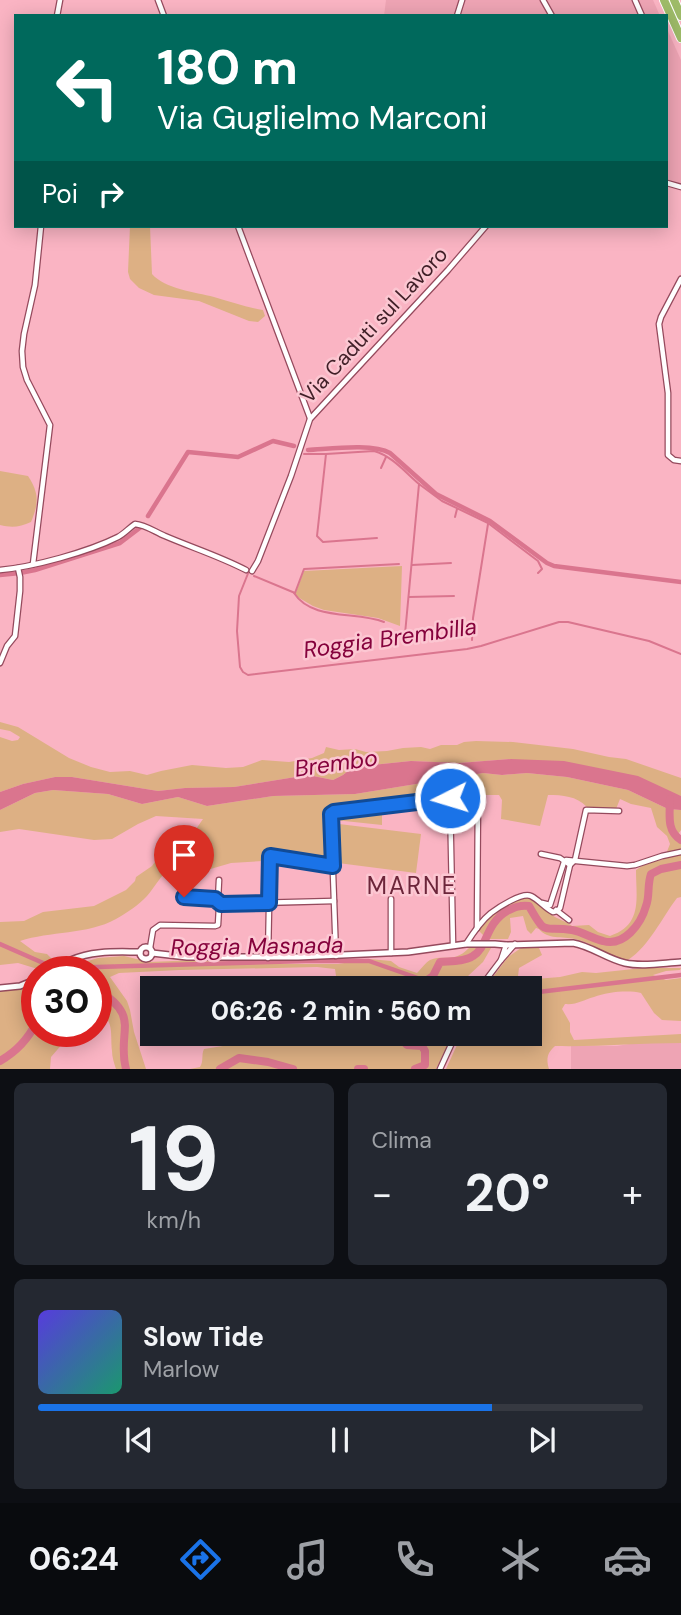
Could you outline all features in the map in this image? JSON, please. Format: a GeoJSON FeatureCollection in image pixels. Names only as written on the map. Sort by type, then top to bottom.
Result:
{"type":"FeatureCollection","features":[{"type":"Feature","properties":{"kind":"highway"},"geometry":{"type":"LineString","coordinates":[[664,0],[681,38]]}},
{"type":"Feature","properties":{"kind":"highway"},"geometry":{"type":"LineString","coordinates":[[674,0],[681,16]]}},
{"type":"Feature","properties":{"kind":"street"},"geometry":{"type":"LineString","coordinates":[[33,564],[50,425],[27,380],[22,351],[35,285],[41,228]]}},
{"type":"Feature","properties":{"kind":"street","name":"Via Caduti sul Lavoro"},"geometry":{"type":"LineString","coordinates":[[239,228],[310,419],[484,228]]}},
{"type":"Feature","properties":{"kind":"street"},"geometry":{"type":"LineString","coordinates":[[681,279],[660,324],[668,393],[667,451],[670,457],[681,461]]}},
{"type":"Feature","properties":{"kind":"street"},"geometry":{"type":"LineString","coordinates":[[0,570],[18,569],[76,552],[120,536],[135,524],[141,524],[249,570],[258,561],[310,419]]}},
{"type":"Feature","properties":{"kind":"street"},"geometry":{"type":"LineString","coordinates":[[0,663],[7,646],[15,636],[20,577],[18,569]]}},
{"type":"Feature","properties":{"kind":"street"},"geometry":{"type":"LineString","coordinates":[[336,956],[331,814],[334,812],[478,797],[477,928]]}},
{"type":"Feature","properties":{"kind":"street"},"geometry":{"type":"LineString","coordinates":[[450,798],[453,945]]}},
{"type":"Feature","properties":{"kind":"street"},"geometry":{"type":"LineString","coordinates":[[557,911],[570,865],[575,860],[586,810],[619,811]]}},
{"type":"Feature","properties":{"kind":"street"},"geometry":{"type":"LineString","coordinates":[[550,905],[564,862],[569,859],[627,866],[681,852]]}},
{"type":"Feature","properties":{"kind":"street"},"geometry":{"type":"LineString","coordinates":[[541,854],[560,858],[570,865]]}},
{"type":"Feature","properties":{"kind":"street"},"geometry":{"type":"LineString","coordinates":[[268,958],[270,856],[333,866]]}},
{"type":"Feature","properties":{"kind":"street"},"geometry":{"type":"LineString","coordinates":[[140,952],[143,958],[148,958],[153,930],[160,925],[218,925],[219,880]]}},
{"type":"Feature","properties":{"kind":"street"},"geometry":{"type":"LineString","coordinates":[[466,944],[490,914],[523,895],[529,895],[553,912],[557,911]]}},
{"type":"Feature","properties":{"kind":"street"},"geometry":{"type":"LineString","coordinates":[[184,897],[219,902],[334,901]]}},
{"type":"Feature","properties":{"kind":"street"},"geometry":{"type":"LineString","coordinates":[[391,898],[391,953]]}},
{"type":"Feature","properties":{"kind":"street"},"geometry":{"type":"LineString","coordinates":[[540,903],[550,905],[569,920]]}},
{"type":"Feature","properties":{"kind":"street"},"geometry":{"type":"LineString","coordinates":[[85,956],[140,952],[144,947],[151,951],[187,957],[268,958],[408,952],[475,943],[506,946],[573,943],[582,944],[626,964],[681,962]]}},
{"type":"Feature","properties":{"kind":"street"},"geometry":{"type":"LineString","coordinates":[[489,976],[514,944]]}},
{"type":"Feature","properties":{"kind":"street"},"geometry":{"type":"LineString","coordinates":[[501,960],[506,946]]}},
{"type":"Feature","properties":{"kind":"street"},"geometry":{"type":"LineString","coordinates":[[0,988],[21,986]]}},
{"type":"Feature","properties":{"kind":"street"},"geometry":{"type":"LineString","coordinates":[[440,1069],[451,1046]]}},
{"type":"Feature","properties":{"kind":"shaded area"},"geometry":{"type":"Polygon","coordinates":[[[386,0],[653,0],[659,14],[384,14],[386,0]]]}},
{"type":"Feature","properties":{"kind":"shaded area"},"geometry":{"type":"Polygon","coordinates":[[[668,31],[681,60],[681,190],[668,186],[668,31]]]}},
{"type":"Feature","properties":{"kind":"shaded area"},"geometry":{"type":"Polygon","coordinates":[[[130,228],[150,228],[152,274],[158,279],[181,289],[263,310],[265,316],[258,322],[249,321],[199,301],[154,295],[139,288],[130,279],[130,228]]]}},
{"type":"Feature","properties":{"kind":"shaded area"},"geometry":{"type":"Polygon","coordinates":[[[0,471],[28,476],[37,498],[31,522],[16,526],[0,525],[0,471]]]}},
{"type":"Feature","properties":{"kind":"shaded area"},"geometry":{"type":"Polygon","coordinates":[[[402,566],[400,626],[378,618],[324,610],[296,596],[304,571],[402,566]]]}},
{"type":"Feature","properties":{"kind":"shaded area"},"geometry":{"type":"Polygon","coordinates":[[[0,722],[18,727],[69,758],[110,772],[130,771],[147,775],[192,765],[226,768],[243,767],[262,760],[289,762],[312,758],[324,753],[326,747],[366,752],[421,747],[430,749],[476,741],[513,742],[626,759],[681,778],[681,796],[511,759],[459,763],[411,761],[353,767],[333,780],[308,775],[234,787],[158,791],[72,777],[55,777],[0,792],[0,737],[12,741],[20,737],[0,729],[0,722]]]}},
{"type":"Feature","properties":{"kind":"shaded area"},"geometry":{"type":"Polygon","coordinates":[[[511,759],[564,761],[638,776],[681,796],[681,810],[668,809],[628,790],[567,777],[483,773],[355,794],[273,796],[207,806],[178,797],[142,804],[108,794],[53,790],[35,793],[0,810],[0,792],[55,777],[72,777],[158,791],[234,787],[308,775],[333,780],[353,767],[411,761],[459,763],[511,759]]]}},
{"type":"Feature","properties":{"kind":"shaded area"},"geometry":{"type":"Polygon","coordinates":[[[483,773],[567,777],[628,790],[668,809],[681,810],[681,897],[677,898],[649,939],[628,960],[582,941],[547,935],[536,928],[531,934],[523,916],[510,918],[511,932],[508,939],[487,939],[479,931],[488,920],[508,904],[522,898],[536,901],[549,913],[572,926],[589,925],[610,936],[621,931],[633,918],[636,870],[651,860],[664,859],[670,844],[667,836],[657,827],[651,808],[620,799],[616,809],[587,807],[569,797],[548,795],[540,826],[501,819],[502,800],[499,795],[450,792],[382,799],[382,825],[335,820],[327,824],[329,862],[268,852],[263,861],[231,863],[197,873],[167,871],[144,899],[116,919],[93,928],[20,941],[35,952],[49,956],[21,956],[21,964],[0,965],[0,922],[24,921],[43,912],[94,906],[126,890],[136,877],[152,866],[162,852],[196,829],[203,819],[156,816],[112,839],[94,840],[19,829],[0,832],[0,810],[35,793],[53,790],[108,794],[142,804],[178,797],[207,806],[273,796],[355,794],[483,773]]]}},
{"type":"Feature","properties":{"kind":"shaded area"},"geometry":{"type":"Polygon","coordinates":[[[339,824],[421,834],[416,873],[338,863],[339,824]]]}},
{"type":"Feature","properties":{"kind":"shaded area"},"geometry":{"type":"Polygon","coordinates":[[[469,948],[491,948],[483,962],[468,976],[336,976],[335,969],[317,967],[180,970],[119,973],[112,976],[112,957],[124,956],[149,962],[198,960],[271,964],[338,964],[370,959],[391,961],[417,973],[430,960],[463,953],[469,948]]]}},
{"type":"Feature","properties":{"kind":"shaded area"},"geometry":{"type":"Polygon","coordinates":[[[521,948],[539,948],[542,955],[519,968],[518,976],[494,976],[508,957],[521,948]]]}},
{"type":"Feature","properties":{"kind":"shaded area"},"geometry":{"type":"Polygon","coordinates":[[[681,968],[653,975],[666,980],[681,978],[681,1021],[662,1020],[641,993],[636,992],[605,994],[565,1004],[562,1009],[570,1023],[574,1040],[681,1034],[681,1043],[555,1046],[548,1056],[549,1069],[446,1069],[457,1046],[542,1046],[542,978],[582,972],[681,968]]]}},
{"type":"Feature","properties":{"kind":"shaded area"},"geometry":{"type":"Polygon","coordinates":[[[112,980],[127,1001],[146,1069],[116,1069],[112,1056],[112,980]]]}},
{"type":"Feature","properties":{"kind":"shaded area"},"geometry":{"type":"Polygon","coordinates":[[[21,988],[21,1047],[60,1047],[51,1057],[50,1069],[0,1069],[0,990],[21,988]]]}},
{"type":"Feature","properties":{"kind":"shaded area"},"geometry":{"type":"Polygon","coordinates":[[[635,1043],[681,1043],[681,1069],[571,1069],[571,1046],[617,1046],[635,1043]]]}},
{"type":"Feature","properties":{"kind":"shaded area"},"geometry":{"type":"Polygon","coordinates":[[[223,1046],[447,1046],[436,1069],[190,1069],[200,1067],[204,1049],[223,1046]]]}},
{"type":"Feature","properties":{"kind":"waterway","name":"Roggia Brembilla"},"geometry":{"type":"LineString","coordinates":[[148,516],[188,452],[238,457],[273,441],[294,446]]}},
{"type":"Feature","properties":{"kind":"waterway","name":"Roggia Brembilla"},"geometry":{"type":"LineString","coordinates":[[308,450],[362,447],[390,453],[436,494],[490,521],[554,566],[681,582]]}},
{"type":"Feature","properties":{"kind":"waterway","name":"Roggia Brembilla"},"geometry":{"type":"LineString","coordinates":[[304,454],[374,451],[392,460],[419,484]]}},
{"type":"Feature","properties":{"kind":"waterway"},"geometry":{"type":"LineString","coordinates":[[326,454],[317,536],[323,542],[377,538]]}},
{"type":"Feature","properties":{"kind":"waterway"},"geometry":{"type":"LineString","coordinates":[[381,468],[386,457]]}},
{"type":"Feature","properties":{"kind":"waterway","name":"Roggia Brembilla"},"geometry":{"type":"LineString","coordinates":[[405,634],[419,484],[442,501],[488,523],[538,561],[542,569],[538,573]]}},
{"type":"Feature","properties":{"kind":"waterway"},"geometry":{"type":"LineString","coordinates":[[455,517],[457,509]]}},
{"type":"Feature","properties":{"kind":"waterway"},"geometry":{"type":"LineString","coordinates":[[472,640],[488,524]]}},
{"type":"Feature","properties":{"kind":"waterway","name":"Roggia Brembilla"},"geometry":{"type":"LineString","coordinates":[[0,575],[35,570],[120,543],[141,527]]}},
{"type":"Feature","properties":{"kind":"waterway"},"geometry":{"type":"LineString","coordinates":[[412,565],[451,563]]}},
{"type":"Feature","properties":{"kind":"waterway"},"geometry":{"type":"LineString","coordinates":[[254,576],[295,593],[304,569],[399,564]]}},
{"type":"Feature","properties":{"kind":"waterway","name":"Roggia Brembilla"},"geometry":{"type":"LineString","coordinates":[[249,571],[239,596],[237,631],[240,667],[248,675],[467,649],[559,622],[649,641],[681,654]]}},
{"type":"Feature","properties":{"kind":"waterway"},"geometry":{"type":"LineString","coordinates":[[294,593],[302,602],[323,612],[384,622]]}},
{"type":"Feature","properties":{"kind":"waterway"},"geometry":{"type":"LineString","coordinates":[[409,597],[454,596]]}},
{"type":"Feature","properties":{"kind":"waterway"},"geometry":{"type":"LineString","coordinates":[[670,799],[671,827],[681,840]]}},
{"type":"Feature","properties":{"kind":"waterway"},"geometry":{"type":"LineString","coordinates":[[433,976],[440,962],[473,956],[482,947],[500,916],[523,906],[529,906],[539,923],[546,928],[572,930],[603,941],[618,941],[636,927],[644,913],[651,874],[681,865]]}},
{"type":"Feature","properties":{"kind":"waterway","name":"Roggia Masnada"},"geometry":{"type":"LineString","coordinates":[[0,944],[27,956]]}},
{"type":"Feature","properties":{"kind":"waterway","name":"Roggia Masnada"},"geometry":{"type":"LineString","coordinates":[[112,967],[369,961],[412,976]]}},
{"type":"Feature","properties":{"kind":"waterway","name":"Roggia Masnada"},"geometry":{"type":"LineString","coordinates":[[542,992],[681,975]]}},
{"type":"Feature","properties":{"kind":"waterway"},"geometry":{"type":"LineString","coordinates":[[112,1001],[124,1017],[126,1069]]}},
{"type":"Feature","properties":{"kind":"waterway"},"geometry":{"type":"LineString","coordinates":[[0,1061],[21,1044]]}},
{"type":"Feature","properties":{"kind":"waterway"},"geometry":{"type":"LineString","coordinates":[[415,1069],[425,1065],[425,1051],[422,1046]]}},
{"type":"Feature","properties":{"kind":"waterway"},"geometry":{"type":"LineString","coordinates":[[220,1069],[239,1058],[293,1069]]}},
{"type":"Feature","properties":{"kind":"waterway"},"geometry":{"type":"LineString","coordinates":[[358,1069],[364,1069]]}},
{"type":"Feature","properties":{"kind":"district","name":"MARNE"},"geometry":{"type":"Point","coordinates":[412,886]}},
{"type":"Feature","properties":{"kind":"route"},"geometry":{"type":"LineString","coordinates":[[184,897],[215,899],[221,904],[269,903],[270,856],[333,866],[331,814],[334,812],[450,798]]}},
{"type":"Feature","properties":{"kind":"water label","name":"Brembo"},"geometry":{"type":"Point","coordinates":[336,763]}}]}
